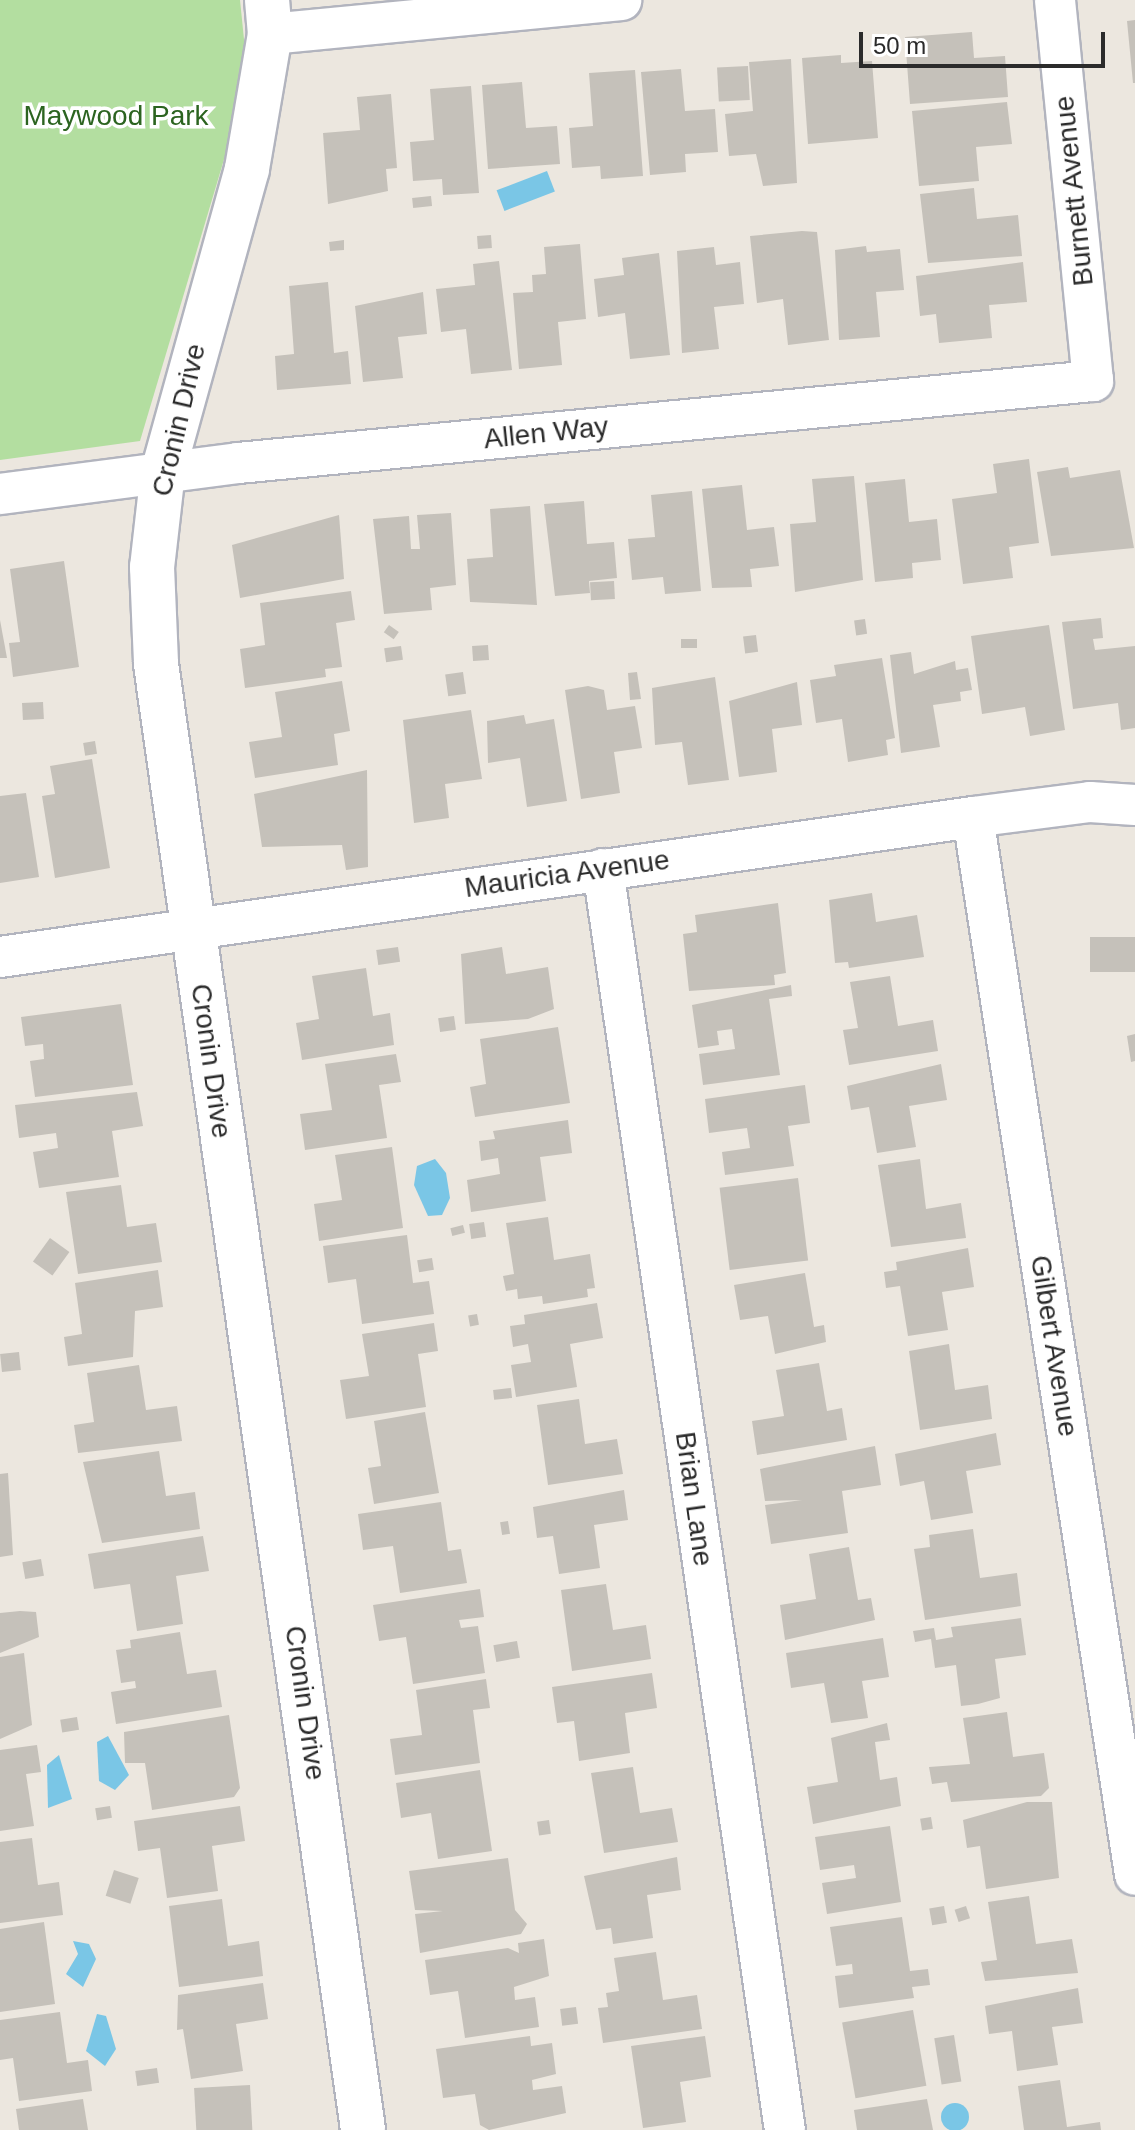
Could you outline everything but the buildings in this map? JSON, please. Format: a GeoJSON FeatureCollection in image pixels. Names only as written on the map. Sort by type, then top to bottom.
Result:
{"type":"FeatureCollection","features":[{"type":"Feature","properties":{"kind":"street"},"geometry":{"type":"LineString","coordinates":[[268,17],[621,0]]}},
{"type":"Feature","properties":{"kind":"street","name":"Burnett Avenue"},"geometry":{"type":"LineString","coordinates":[[1055,0],[1093,381]]}},
{"type":"Feature","properties":{"kind":"street","name":"Cronin Drive"},"geometry":{"type":"LineString","coordinates":[[268,17],[247,169],[163,471],[152,567],[156,664],[363,2130]]}},
{"type":"Feature","properties":{"kind":"street","name":"Allen Way"},"geometry":{"type":"LineString","coordinates":[[0,494],[163,471],[1093,381]]}},
{"type":"Feature","properties":{"kind":"street","name":"Mauricia Avenue"},"geometry":{"type":"LineString","coordinates":[[0,957],[973,817],[1090,802],[1135,805]]}},
{"type":"Feature","properties":{"kind":"street","name":"Gilbert Avenue"},"geometry":{"type":"LineString","coordinates":[[973,817],[1135,1875]]}},
{"type":"Feature","properties":{"kind":"street","name":"Brian Lane"},"geometry":{"type":"LineString","coordinates":[[603,869],[785,2130]]}},
{"type":"Feature","properties":{"kind":"green space","name":"Maywood Park"},"geometry":{"type":"Polygon","coordinates":[[[0,0],[240,0],[248,79],[140,441],[0,460],[0,0]]]}},
{"type":"Feature","properties":{"kind":"water"},"geometry":{"type":"Polygon","coordinates":[[[547,171],[555,192],[504,211],[497,190],[547,171]]]}},
{"type":"Feature","properties":{"kind":"water"},"geometry":{"type":"Polygon","coordinates":[[[435,1159],[446,1173],[450,1198],[442,1215],[428,1216],[414,1185],[417,1166],[435,1159]]]}},
{"type":"Feature","properties":{"kind":"water"},"geometry":{"type":"Polygon","coordinates":[[[108,1736],[129,1775],[115,1790],[99,1781],[97,1742],[108,1736]]]}},
{"type":"Feature","properties":{"kind":"water"},"geometry":{"type":"Polygon","coordinates":[[[59,1755],[72,1799],[48,1808],[47,1765],[59,1755]]]}},
{"type":"Feature","properties":{"kind":"water"},"geometry":{"type":"Polygon","coordinates":[[[73,1941],[89,1944],[96,1959],[83,1987],[66,1974],[78,1954],[73,1941]]]}},
{"type":"Feature","properties":{"kind":"water"},"geometry":{"type":"Polygon","coordinates":[[[97,2014],[106,2016],[116,2049],[105,2066],[86,2051],[97,2014]]]}},
{"type":"Feature","properties":{"kind":"water"},"geometry":{"type":"Polygon","coordinates":[[[955,2103],[965,2107],[969,2117],[965,2127],[955,2131],[945,2127],[941,2117],[945,2107],[955,2103]]]}}]}
